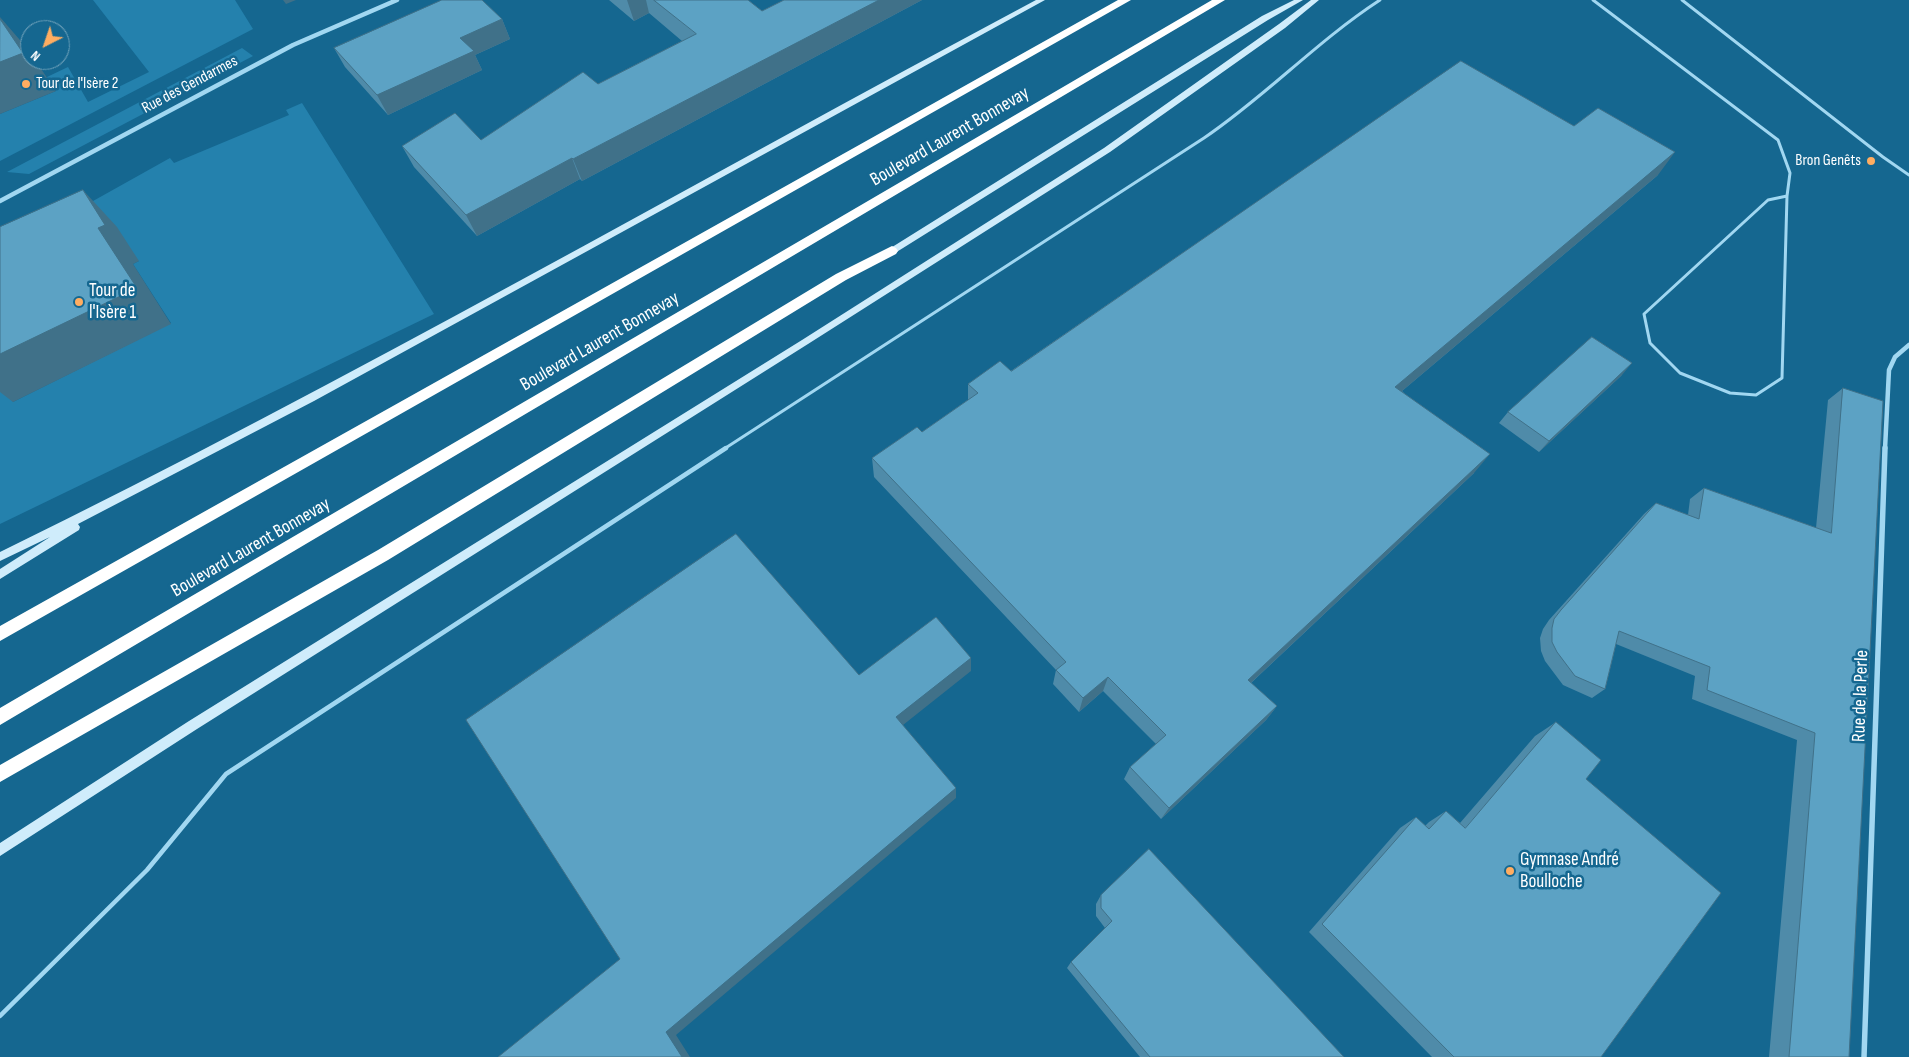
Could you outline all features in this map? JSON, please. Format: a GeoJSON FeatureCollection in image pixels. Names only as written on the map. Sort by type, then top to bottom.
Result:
{"type":"FeatureCollection","features":[{"type":"Feature","properties":{"kind":"highway","name":"Boulevard Laurent Bonnevay"},"geometry":{"type":"LineString","coordinates":[[0,634],[1126,0]]}},
{"type":"Feature","properties":{"kind":"highway","name":"Boulevard Laurent Bonnevay"},"geometry":{"type":"LineString","coordinates":[[0,717],[1220,0]]}},
{"type":"Feature","properties":{"kind":"highway"},"geometry":{"type":"LineString","coordinates":[[0,774],[383,555],[841,277],[892,250]]}},
{"type":"Feature","properties":{"kind":"main road"},"geometry":{"type":"LineString","coordinates":[[0,557],[118,500],[388,358],[822,118],[1041,0]]}},
{"type":"Feature","properties":{"kind":"main road"},"geometry":{"type":"LineString","coordinates":[[892,250],[1265,18],[1299,0]]}},
{"type":"Feature","properties":{"kind":"main road"},"geometry":{"type":"LineString","coordinates":[[0,850],[202,720],[1107,150],[1282,26],[1315,0]]}},
{"type":"Feature","properties":{"kind":"main road"},"geometry":{"type":"LineString","coordinates":[[0,574],[118,500]]}},
{"type":"Feature","properties":{"kind":"street","name":"Rue des Gendarmes"},"geometry":{"type":"LineString","coordinates":[[0,201],[293,45],[396,0]]}},
{"type":"Feature","properties":{"kind":"street","name":"Rue de la Perle"},"geometry":{"type":"LineString","coordinates":[[1864,1057],[1887,384],[1889,365],[1897,353],[1909,344]]}},
{"type":"Feature","properties":{"kind":"lane"},"geometry":{"type":"LineString","coordinates":[[0,1016],[147,870],[226,774],[875,350],[1230,121],[1328,36],[1380,0]]}},
{"type":"Feature","properties":{"kind":"lane"},"geometry":{"type":"LineString","coordinates":[[1593,0],[1613,13],[1778,140],[1790,173],[1786,196],[1782,378],[1756,395],[1730,393],[1680,373],[1650,343],[1644,314],[1768,200],[1786,196]]}},
{"type":"Feature","properties":{"kind":"lane"},"geometry":{"type":"LineString","coordinates":[[1682,0],[1883,157],[1909,175]]}},
{"type":"Feature","properties":{"kind":"shaded area"},"geometry":{"type":"Polygon","coordinates":[[[93,0],[235,0],[253,29],[0,161],[0,114],[56,91],[47,77],[62,70],[70,70],[88,102],[149,72],[93,0]]]}},
{"type":"Feature","properties":{"kind":"shaded area"},"geometry":{"type":"Polygon","coordinates":[[[242,48],[253,56],[29,174],[7,172],[242,48]]]}},
{"type":"Feature","properties":{"kind":"shaded area"},"geometry":{"type":"Polygon","coordinates":[[[302,103],[434,314],[0,524],[0,379],[13,402],[171,323],[133,264],[139,261],[0,253],[170,158],[174,163],[289,115],[286,110],[302,103]]]}},
{"type":"Feature","properties":{"kind":"building"},"geometry":{"type":"Polygon","coordinates":[[[442,0],[482,0],[502,19],[460,38],[474,51],[377,95],[334,48],[442,0]]]}},
{"type":"Feature","properties":{"kind":"building"},"geometry":{"type":"Polygon","coordinates":[[[654,0],[748,0],[762,11],[784,0],[879,0],[572,158],[466,215],[402,146],[455,113],[481,140],[583,72],[598,84],[696,34],[654,0]]]}},
{"type":"Feature","properties":{"kind":"building"},"geometry":{"type":"Polygon","coordinates":[[[0,19],[20,49],[20,54],[0,62],[0,19]]]}},
{"type":"Feature","properties":{"kind":"building"},"geometry":{"type":"Polygon","coordinates":[[[1461,61],[1574,126],[1598,108],[1675,152],[1395,387],[1490,454],[1248,680],[1277,706],[1169,808],[1130,767],[1166,735],[1108,677],[1083,698],[1056,670],[1066,662],[872,458],[917,427],[922,432],[978,393],[968,384],[1000,361],[1011,371],[1461,61]]]}},
{"type":"Feature","properties":{"kind":"building"},"geometry":{"type":"Polygon","coordinates":[[[83,190],[105,225],[98,228],[137,288],[0,354],[0,227],[83,190]]]}},
{"type":"Feature","properties":{"kind":"building"},"geometry":{"type":"Polygon","coordinates":[[[1592,337],[1632,363],[1549,441],[1508,412],[1592,337]]]}},
{"type":"Feature","properties":{"kind":"building"},"geometry":{"type":"Polygon","coordinates":[[[1843,388],[1883,401],[1849,1057],[1789,1057],[1815,733],[1707,690],[1710,667],[1619,631],[1605,689],[1575,676],[1552,642],[1552,628],[1554,619],[1561,610],[1656,503],[1699,519],[1704,488],[1831,533],[1843,388]]]}},
{"type":"Feature","properties":{"kind":"building"},"geometry":{"type":"Polygon","coordinates":[[[736,534],[859,675],[936,617],[971,658],[896,717],[956,788],[666,1032],[682,1057],[498,1057],[620,959],[466,720],[736,534]]]}},
{"type":"Feature","properties":{"kind":"building","name":"Gymnase André Boulloche"},"geometry":{"type":"Polygon","coordinates":[[[1556,722],[1601,760],[1586,779],[1721,893],[1601,1057],[1454,1057],[1322,924],[1416,817],[1429,829],[1446,811],[1465,828],[1556,722]]]}},
{"type":"Feature","properties":{"kind":"building"},"geometry":{"type":"Polygon","coordinates":[[[1149,849],[1344,1057],[1150,1057],[1071,962],[1112,921],[1101,908],[1101,895],[1149,849]]]}},
{"type":"Feature","properties":{"kind":"place","name":"Tour de l'Isère 2"},"geometry":{"type":"Point","coordinates":[26,84]}},
{"type":"Feature","properties":{"kind":"place","name":"Bron Genêts"},"geometry":{"type":"Point","coordinates":[1871,161]}},
{"type":"Feature","properties":{"kind":"place","name":"Tour de l'Isère 1"},"geometry":{"type":"Point","coordinates":[79,302]}},
{"type":"Feature","properties":{"kind":"place","name":"Gymnase André Boulloche"},"geometry":{"type":"Point","coordinates":[1510,871]}}]}
